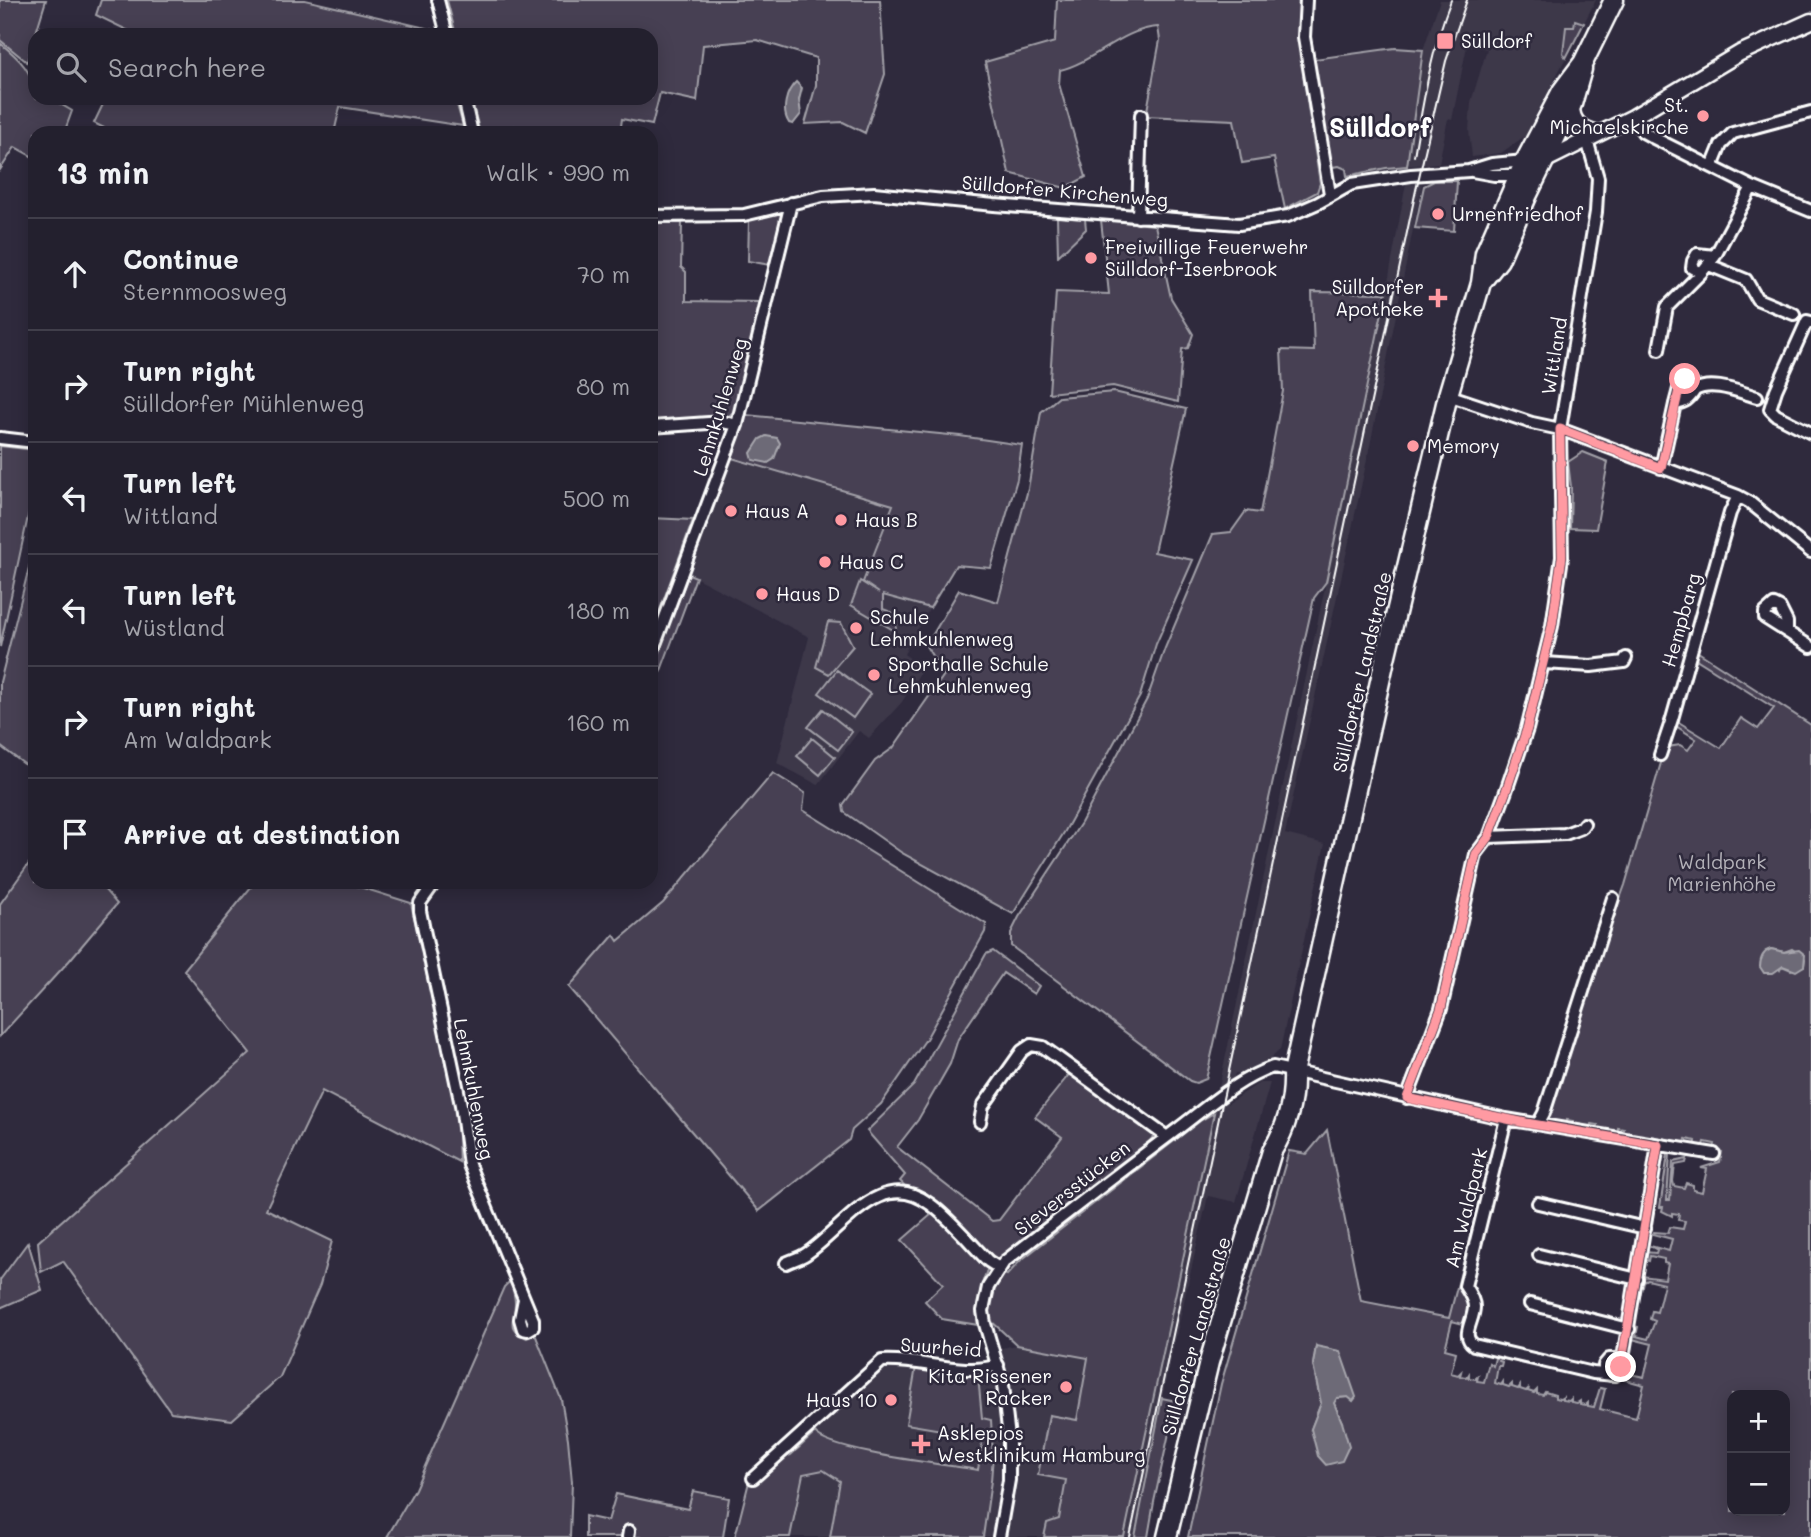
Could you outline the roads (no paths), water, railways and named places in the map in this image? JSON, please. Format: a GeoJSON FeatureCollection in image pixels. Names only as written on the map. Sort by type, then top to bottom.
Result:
{"type":"FeatureCollection","features":[{"type":"Feature","properties":{"kind":"main road","name":"Sülldorfer Landstraße"},"geometry":{"type":"LineString","coordinates":[[1168,1536],[1209,1362],[1272,1151],[1274,1120],[1283,1090],[1293,1073],[1376,699],[1448,395],[1481,283],[1485,253],[1522,168],[1562,91],[1583,63],[1614,0]]}},
{"type":"Feature","properties":{"kind":"main road","name":"Sülldorfer Landstraße"},"geometry":{"type":"LineString","coordinates":[[1481,283],[1499,260],[1572,104],[1583,63]]}},
{"type":"Feature","properties":{"kind":"street"},"geometry":{"type":"LineString","coordinates":[[438,0],[445,28]]}},
{"type":"Feature","properties":{"kind":"street"},"geometry":{"type":"LineString","coordinates":[[1306,0],[1304,37],[1330,194]]}},
{"type":"Feature","properties":{"kind":"street"},"geometry":{"type":"LineString","coordinates":[[1522,168],[1545,160],[1633,117],[1740,54],[1811,21]]}},
{"type":"Feature","properties":{"kind":"street"},"geometry":{"type":"LineString","coordinates":[[1572,104],[1573,117],[1577,124],[1593,137]]}},
{"type":"Feature","properties":{"kind":"street"},"geometry":{"type":"LineString","coordinates":[[466,105],[470,126]]}},
{"type":"Feature","properties":{"kind":"street"},"geometry":{"type":"LineString","coordinates":[[1712,167],[1721,145],[1733,133],[1811,112]]}},
{"type":"Feature","properties":{"kind":"street"},"geometry":{"type":"LineString","coordinates":[[1138,217],[1141,115]]}},
{"type":"Feature","properties":{"kind":"street"},"geometry":{"type":"LineString","coordinates":[[1633,117],[1643,132],[1652,137],[1752,187],[1811,211]]}},
{"type":"Feature","properties":{"kind":"street","name":"Wittland"},"geometry":{"type":"LineString","coordinates":[[1407,1098],[1441,1009],[1476,854],[1489,837],[1527,729],[1545,663],[1562,557],[1560,429],[1596,212],[1598,178],[1593,137]]}},
{"type":"Feature","properties":{"kind":"street","name":"Sülldorfer Kirchenweg"},"geometry":{"type":"LineString","coordinates":[[658,216],[726,217],[824,196],[874,193],[1221,223],[1271,220],[1305,209],[1352,184],[1469,171],[1494,175],[1522,168]]}},
{"type":"Feature","properties":{"kind":"street"},"geometry":{"type":"LineString","coordinates":[[1659,350],[1667,307],[1708,265],[1752,187]]}},
{"type":"Feature","properties":{"kind":"street","name":"Lehmkuhlenweg"},"geometry":{"type":"LineString","coordinates":[[658,636],[737,425],[792,203]]}},
{"type":"Feature","properties":{"kind":"street"},"geometry":{"type":"LineString","coordinates":[[1708,265],[1745,281],[1757,299],[1794,314]]}},
{"type":"Feature","properties":{"kind":"street"},"geometry":{"type":"LineString","coordinates":[[1809,322],[1776,390],[1770,409],[1776,415],[1811,433]]}},
{"type":"Feature","properties":{"kind":"street"},"geometry":{"type":"LineString","coordinates":[[1661,468],[1681,381],[1685,379],[1691,382],[1695,390]]}},
{"type":"Feature","properties":{"kind":"street"},"geometry":{"type":"LineString","coordinates":[[1675,404],[1686,401],[1701,386],[1727,388],[1756,397]]}},
{"type":"Feature","properties":{"kind":"street"},"geometry":{"type":"LineString","coordinates":[[1448,395],[1532,423],[1560,429],[1738,496],[1811,552]]}},
{"type":"Feature","properties":{"kind":"street"},"geometry":{"type":"LineString","coordinates":[[658,426],[723,422],[737,425]]}},
{"type":"Feature","properties":{"kind":"street"},"geometry":{"type":"LineString","coordinates":[[0,438],[28,441]]}},
{"type":"Feature","properties":{"kind":"street","name":"Hempbarg"},"geometry":{"type":"LineString","coordinates":[[1660,755],[1673,718],[1730,513],[1738,496]]}},
{"type":"Feature","properties":{"kind":"street"},"geometry":{"type":"LineString","coordinates":[[1787,631],[1811,647]]}},
{"type":"Feature","properties":{"kind":"street"},"geometry":{"type":"LineString","coordinates":[[1545,663],[1591,666],[1624,663],[1626,658]]}},
{"type":"Feature","properties":{"kind":"street"},"geometry":{"type":"LineString","coordinates":[[1489,837],[1565,834],[1581,828],[1584,824]]}},
{"type":"Feature","properties":{"kind":"street","name":"Lehmkuhlenweg"},"geometry":{"type":"LineString","coordinates":[[430,889],[420,903],[419,911],[461,1105],[468,1158],[524,1299]]}},
{"type":"Feature","properties":{"kind":"street"},"geometry":{"type":"LineString","coordinates":[[1538,1124],[1544,1113],[1613,898]]}},
{"type":"Feature","properties":{"kind":"street","name":"Sieversstücken"},"geometry":{"type":"LineString","coordinates":[[980,1122],[983,1106],[1022,1051],[1031,1045],[1043,1046],[1167,1137]]}},
{"type":"Feature","properties":{"kind":"street","name":"Sieversstücken"},"geometry":{"type":"LineString","coordinates":[[998,1365],[985,1324],[984,1311],[986,1292],[999,1268],[1223,1095],[1263,1070],[1273,1067],[1506,1119],[1714,1154]]}},
{"type":"Feature","properties":{"kind":"street","name":"Am Waldpark"},"geometry":{"type":"LineString","coordinates":[[1506,1119],[1465,1286],[1474,1307],[1467,1336],[1469,1342],[1593,1373],[1607,1372]]}},
{"type":"Feature","properties":{"kind":"street"},"geometry":{"type":"LineString","coordinates":[[1626,1347],[1614,1358],[1606,1361],[1607,1372],[1618,1374],[1626,1347],[1658,1145]]}},
{"type":"Feature","properties":{"kind":"street"},"geometry":{"type":"LineString","coordinates":[[786,1263],[805,1254],[873,1199],[899,1191],[930,1203],[988,1261],[999,1268]]}},
{"type":"Feature","properties":{"kind":"street"},"geometry":{"type":"LineString","coordinates":[[1538,1203],[1645,1228]]}},
{"type":"Feature","properties":{"kind":"street"},"geometry":{"type":"LineString","coordinates":[[1539,1255],[1637,1279]]}},
{"type":"Feature","properties":{"kind":"street"},"geometry":{"type":"LineString","coordinates":[[1530,1304],[1629,1329]]}},
{"type":"Feature","properties":{"kind":"street"},"geometry":{"type":"LineString","coordinates":[[1614,1358],[1619,1361],[1621,1367]]}},
{"type":"Feature","properties":{"kind":"street","name":"Suurheid"},"geometry":{"type":"LineString","coordinates":[[753,1478],[882,1361],[914,1361],[976,1370],[998,1365],[1003,1385],[1010,1456],[1009,1480],[999,1537]]}},
{"type":"Feature","properties":{"kind":"tram line"},"geometry":{"type":"LineString","coordinates":[[1414,156],[1433,57],[1451,0]]}},
{"type":"Feature","properties":{"kind":"tram line"},"geometry":{"type":"LineString","coordinates":[[1130,1537],[1416,190],[1446,61],[1467,0]]}},
{"type":"Feature","properties":{"kind":"place","name":"Sülldorf"},"geometry":{"type":"Point","coordinates":[1445,41]}},
{"type":"Feature","properties":{"kind":"place","name":"St. Michaelskirche"},"geometry":{"type":"Point","coordinates":[1703,116]}},
{"type":"Feature","properties":{"kind":"place","name":"Urnenfriedhof"},"geometry":{"type":"Point","coordinates":[1438,214]}},
{"type":"Feature","properties":{"kind":"place","name":"Freiwillige Feuerwehr Sülldorf-Iserbrook"},"geometry":{"type":"Point","coordinates":[1091,258]}},
{"type":"Feature","properties":{"kind":"place","name":"Sülldorfer Apotheke"},"geometry":{"type":"Point","coordinates":[1438,298]}},
{"type":"Feature","properties":{"kind":"place","name":"Memory"},"geometry":{"type":"Point","coordinates":[1413,446]}},
{"type":"Feature","properties":{"kind":"place","name":"Haus A"},"geometry":{"type":"Point","coordinates":[731,511]}},
{"type":"Feature","properties":{"kind":"place","name":"Haus B"},"geometry":{"type":"Point","coordinates":[841,520]}},
{"type":"Feature","properties":{"kind":"place","name":"Haus C"},"geometry":{"type":"Point","coordinates":[825,562]}},
{"type":"Feature","properties":{"kind":"place","name":"Haus D"},"geometry":{"type":"Point","coordinates":[762,594]}},
{"type":"Feature","properties":{"kind":"place","name":"Schule Lehmkuhlenweg"},"geometry":{"type":"Point","coordinates":[856,628]}},
{"type":"Feature","properties":{"kind":"place","name":"Sporthalle Schule Lehmkuhlenweg"},"geometry":{"type":"Point","coordinates":[874,675]}},
{"type":"Feature","properties":{"kind":"place","name":"Kita Rissener Racker"},"geometry":{"type":"Point","coordinates":[1066,1387]}},
{"type":"Feature","properties":{"kind":"place","name":"Haus 10"},"geometry":{"type":"Point","coordinates":[891,1400]}},
{"type":"Feature","properties":{"kind":"place","name":"Asklepios Westklinikum Hamburg"},"geometry":{"type":"Point","coordinates":[921,1444]}},
{"type":"Feature","properties":{"kind":"district","name":"Sülldorf"},"geometry":{"type":"Point","coordinates":[1380,128]}},
{"type":"Feature","properties":{"kind":"park label","name":"Waldpark Marienhöhe"},"geometry":{"type":"Point","coordinates":[1722,873]}}]}
